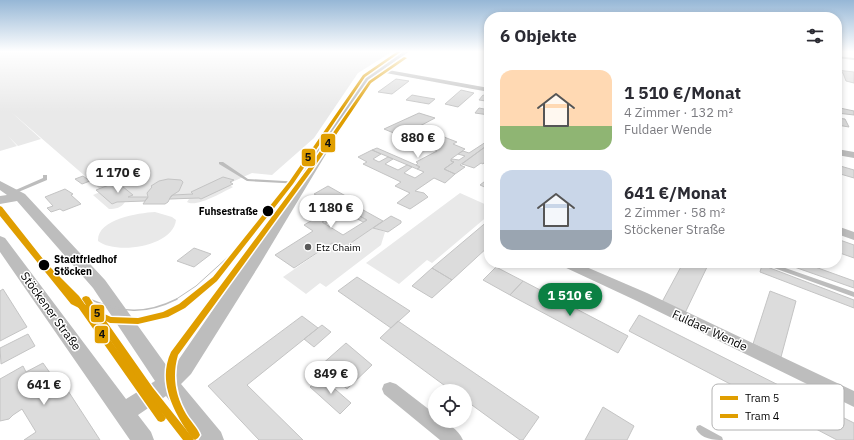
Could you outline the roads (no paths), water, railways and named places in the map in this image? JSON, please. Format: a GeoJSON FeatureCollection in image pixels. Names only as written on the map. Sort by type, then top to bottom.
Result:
{"type":"FeatureCollection","features":[{"type":"Feature","properties":{"kind":"street"},"geometry":{"type":"LineString","coordinates":[[124,413],[168,383],[184,368],[255,260],[356,94],[375,72]]}},
{"type":"Feature","properties":{"kind":"street"},"geometry":{"type":"LineString","coordinates":[[386,72],[484,89]]}},
{"type":"Feature","properties":{"kind":"street"},"geometry":{"type":"LineString","coordinates":[[842,153],[854,155]]}},
{"type":"Feature","properties":{"kind":"street"},"geometry":{"type":"LineString","coordinates":[[0,185],[17,194],[99,284],[168,383],[214,440]]}},
{"type":"Feature","properties":{"kind":"street"},"geometry":{"type":"LineString","coordinates":[[0,200],[17,194]]}},
{"type":"Feature","properties":{"kind":"street"},"geometry":{"type":"LineString","coordinates":[[842,232],[854,236]]}},
{"type":"Feature","properties":{"kind":"street","name":"Stöckener Straße"},"geometry":{"type":"LineString","coordinates":[[0,241],[143,440]]}},
{"type":"Feature","properties":{"kind":"street","name":"Fuldaer Wende"},"geometry":{"type":"LineString","coordinates":[[577,268],[824,384]]}},
{"type":"Feature","properties":{"kind":"street"},"geometry":{"type":"LineString","coordinates":[[390,389],[454,440]]}},
{"type":"Feature","properties":{"kind":"street","name":"Fuldaer Wende"},"geometry":{"type":"LineString","coordinates":[[844,393],[854,398]]}},
{"type":"Feature","properties":{"kind":"lane"},"geometry":{"type":"LineString","coordinates":[[221,163],[247,180],[302,184]]}},
{"type":"Feature","properties":{"kind":"lane"},"geometry":{"type":"LineString","coordinates":[[17,194],[45,179],[45,176]]}},
{"type":"Feature","properties":{"kind":"lane"},"geometry":{"type":"LineString","coordinates":[[779,268],[854,295]]}},
{"type":"Feature","properties":{"kind":"lane"},"geometry":{"type":"LineString","coordinates":[[700,429],[719,440]]}},
{"type":"Feature","properties":{"kind":"tram line","name":"5"},"geometry":{"type":"LineString","coordinates":[[0,212],[74,302],[110,320],[138,321],[165,315],[182,306],[215,279],[291,183],[364,76],[370,72]]}},
{"type":"Feature","properties":{"kind":"tram line","name":"4"},"geometry":{"type":"LineString","coordinates":[[195,435],[182,416],[173,397],[170,376],[174,354],[311,168],[370,82],[385,72]]}},
{"type":"Feature","properties":{"kind":"tram line","name":"4"},"geometry":{"type":"LineString","coordinates":[[0,208],[45,266],[76,298],[161,418]]}},
{"type":"Feature","properties":{"kind":"tram line"},"geometry":{"type":"LineString","coordinates":[[176,300],[196,286],[228,257]]}},
{"type":"Feature","properties":{"kind":"tram line"},"geometry":{"type":"LineString","coordinates":[[85,297],[92,300]]}},
{"type":"Feature","properties":{"kind":"tram line","name":"5"},"geometry":{"type":"LineString","coordinates":[[86,299],[150,391],[189,440]]}},
{"type":"Feature","properties":{"kind":"tram line"},"geometry":{"type":"LineString","coordinates":[[89,299],[112,307],[133,310],[154,308],[176,300]]}},
{"type":"Feature","properties":{"kind":"place","name":"Fuhsestraße"},"geometry":{"type":"Point","coordinates":[268,211]}},
{"type":"Feature","properties":{"kind":"place","name":"Etz Chaim"},"geometry":{"type":"Point","coordinates":[308,247]}},
{"type":"Feature","properties":{"kind":"place","name":"Stadtfriedhof Stöcken"},"geometry":{"type":"Point","coordinates":[44,265]}}]}
